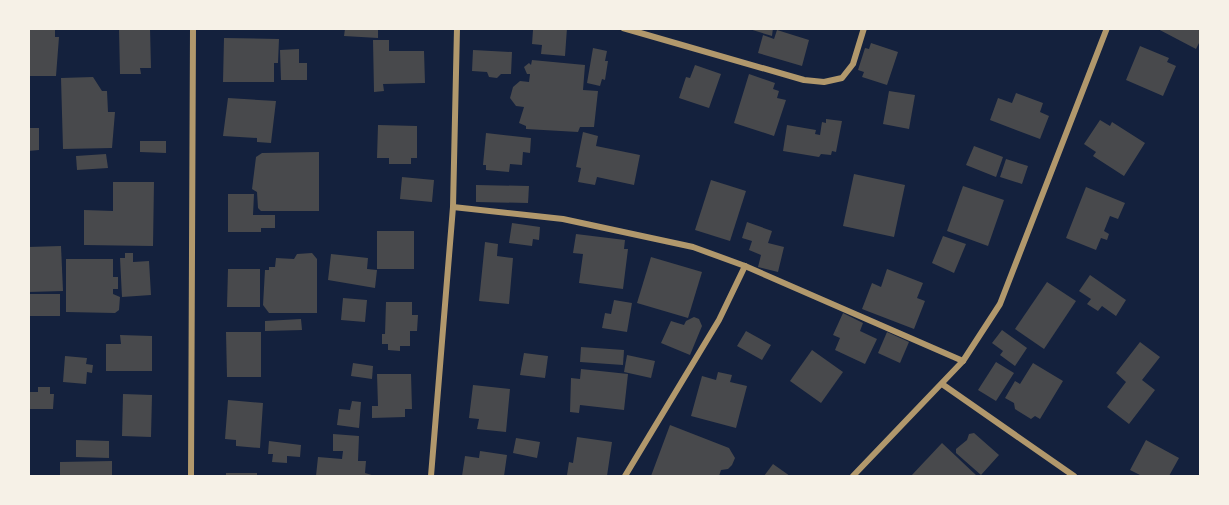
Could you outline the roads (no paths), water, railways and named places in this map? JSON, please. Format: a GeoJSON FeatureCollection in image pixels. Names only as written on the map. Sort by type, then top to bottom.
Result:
{"type":"FeatureCollection","features":[{"type":"Feature","properties":{"kind":"street"},"geometry":{"type":"LineString","coordinates":[[191,477],[193,28]]}},
{"type":"Feature","properties":{"kind":"street"},"geometry":{"type":"LineString","coordinates":[[431,477],[453,207],[457,28]]}},
{"type":"Feature","properties":{"kind":"street"},"geometry":{"type":"LineString","coordinates":[[624,28],[804,80],[824,82],[842,78],[848,71],[853,64],[864,28]]}},
{"type":"Feature","properties":{"kind":"street"},"geometry":{"type":"LineString","coordinates":[[853,477],[963,361],[1000,304],[1107,28]]}},
{"type":"Feature","properties":{"kind":"street"},"geometry":{"type":"LineString","coordinates":[[453,207],[562,219],[641,234],[693,247],[745,266],[963,361]]}},
{"type":"Feature","properties":{"kind":"street"},"geometry":{"type":"LineString","coordinates":[[625,477],[719,320],[745,266]]}},
{"type":"Feature","properties":{"kind":"street"},"geometry":{"type":"LineString","coordinates":[[942,384],[1074,477]]}}]}
